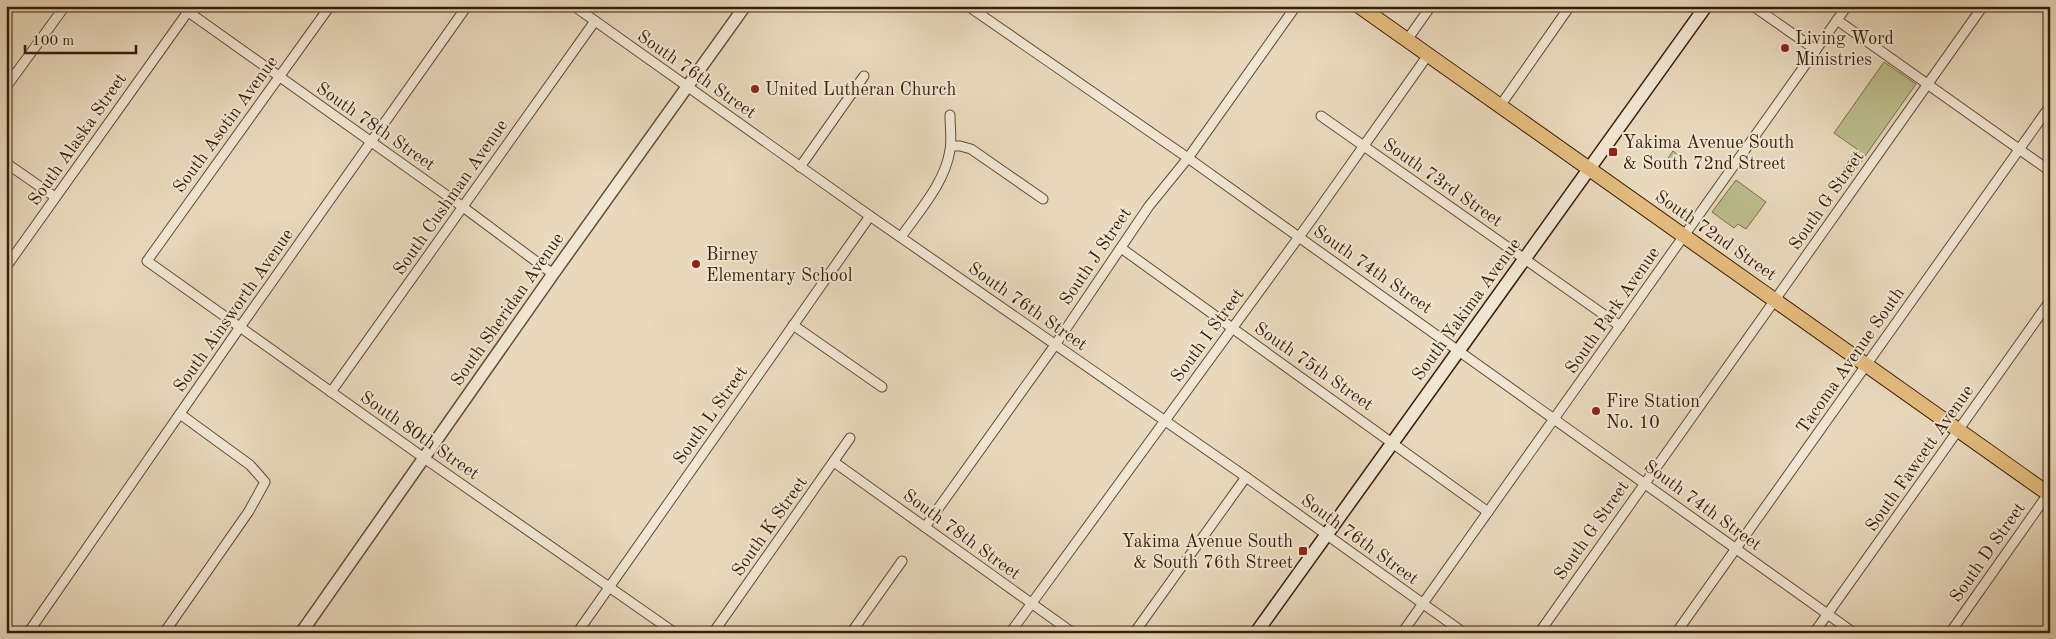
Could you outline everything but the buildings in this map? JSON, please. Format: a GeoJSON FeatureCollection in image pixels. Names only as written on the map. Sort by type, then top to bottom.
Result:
{"type":"FeatureCollection","features":[{"type":"Feature","properties":{"kind":"main road","name":"South 72nd Street"},"geometry":{"type":"LineString","coordinates":[[1359,6],[2049,493]]}},
{"type":"Feature","properties":{"kind":"main road","name":"South Yakima Avenue"},"geometry":{"type":"LineString","coordinates":[[1256,633],[1706,6]]}},
{"type":"Feature","properties":{"kind":"street"},"geometry":{"type":"LineString","coordinates":[[6,87],[65,6]]}},
{"type":"Feature","properties":{"kind":"street","name":"South Asotin Avenue"},"geometry":{"type":"LineString","coordinates":[[147,262],[330,6]]}},
{"type":"Feature","properties":{"kind":"street","name":"South Ainsworth Avenue"},"geometry":{"type":"LineString","coordinates":[[28,633],[240,326],[467,6]]}},
{"type":"Feature","properties":{"kind":"street","name":"South 76th Street"},"geometry":{"type":"LineString","coordinates":[[574,6],[800,167],[1246,477],[1464,633]]}},
{"type":"Feature","properties":{"kind":"street","name":"South Sheridan Avenue"},"geometry":{"type":"LineString","coordinates":[[301,633],[553,274],[745,6]]}},
{"type":"Feature","properties":{"kind":"street","name":"South 74th Street"},"geometry":{"type":"LineString","coordinates":[[968,6],[1188,158],[1458,349],[1854,633]]}},
{"type":"Feature","properties":{"kind":"street","name":"South J Street"},"geometry":{"type":"LineString","coordinates":[[926,528],[1055,345],[1149,206],[1188,158],[1296,6]]}},
{"type":"Feature","properties":{"kind":"street"},"geometry":{"type":"LineString","coordinates":[[1407,40],[1431,6]]}},
{"type":"Feature","properties":{"kind":"street"},"geometry":{"type":"LineString","coordinates":[[1500,106],[1570,6]]}},
{"type":"Feature","properties":{"kind":"street"},"geometry":{"type":"LineString","coordinates":[[1753,6],[1816,50]]}},
{"type":"Feature","properties":{"kind":"street","name":"South Park Avenue"},"geometry":{"type":"LineString","coordinates":[[1402,633],[1847,6]]}},
{"type":"Feature","properties":{"kind":"street","name":"South G Street"},"geometry":{"type":"LineString","coordinates":[[1539,633],[1983,6]]}},
{"type":"Feature","properties":{"kind":"street","name":"South 78th Street"},"geometry":{"type":"LineString","coordinates":[[187,8],[279,77],[463,207],[553,274]]}},
{"type":"Feature","properties":{"kind":"street","name":"South Alaska Street"},"geometry":{"type":"LineString","coordinates":[[6,266],[187,8]]}},
{"type":"Feature","properties":{"kind":"street"},"geometry":{"type":"LineString","coordinates":[[1837,20],[2050,171]]}},
{"type":"Feature","properties":{"kind":"street","name":"South Cushman Avenue"},"geometry":{"type":"LineString","coordinates":[[331,392],[595,21]]}},
{"type":"Feature","properties":{"kind":"street","name":"South I Street"},"geometry":{"type":"LineString","coordinates":[[1010,633],[1166,421],[1428,55]]}},
{"type":"Feature","properties":{"kind":"street"},"geometry":{"type":"LineString","coordinates":[[800,167],[864,76]]}},
{"type":"Feature","properties":{"kind":"street","name":"Tacoma Avenue South"},"geometry":{"type":"LineString","coordinates":[[1676,633],[2050,106]]}},
{"type":"Feature","properties":{"kind":"street"},"geometry":{"type":"LineString","coordinates":[[901,237],[941,177],[948,160],[951,146],[950,115]]}},
{"type":"Feature","properties":{"kind":"street","name":"South 73rd Street"},"geometry":{"type":"LineString","coordinates":[[1321,116],[1620,326]]}},
{"type":"Feature","properties":{"kind":"street"},"geometry":{"type":"LineString","coordinates":[[951,146],[972,149],[1043,199]]}},
{"type":"Feature","properties":{"kind":"street"},"geometry":{"type":"LineString","coordinates":[[6,162],[55,197]]}},
{"type":"Feature","properties":{"kind":"street","name":"South L Street"},"geometry":{"type":"LineString","coordinates":[[577,633],[870,216]]}},
{"type":"Feature","properties":{"kind":"street","name":"South 75th Street"},"geometry":{"type":"LineString","coordinates":[[1121,248],[1488,512]]}},
{"type":"Feature","properties":{"kind":"street","name":"South 80th Street"},"geometry":{"type":"LineString","coordinates":[[147,262],[676,633]]}},
{"type":"Feature","properties":{"kind":"street","name":"South Fawcett Avenue"},"geometry":{"type":"LineString","coordinates":[[1814,633],[2050,301]]}},
{"type":"Feature","properties":{"kind":"street"},"geometry":{"type":"LineString","coordinates":[[794,325],[882,387]]}},
{"type":"Feature","properties":{"kind":"street"},"geometry":{"type":"LineString","coordinates":[[164,633],[249,511],[265,482],[250,464],[180,414]]}},
{"type":"Feature","properties":{"kind":"street","name":"South K Street"},"geometry":{"type":"LineString","coordinates":[[713,633],[850,438]]}},
{"type":"Feature","properties":{"kind":"street","name":"South 78th Street"},"geometry":{"type":"LineString","coordinates":[[834,462],[1072,633]]}},
{"type":"Feature","properties":{"kind":"street"},"geometry":{"type":"LineString","coordinates":[[1134,633],[1246,477]]}},
{"type":"Feature","properties":{"kind":"street","name":"South D Street"},"geometry":{"type":"LineString","coordinates":[[1950,633],[2049,493]]}},
{"type":"Feature","properties":{"kind":"street"},"geometry":{"type":"LineString","coordinates":[[851,633],[902,561]]}},
{"type":"Feature","properties":{"kind":"green space"},"geometry":{"type":"Polygon","coordinates":[[[1884,62],[1916,84],[1846,183],[1838,177],[1857,149],[1834,133],[1884,62]]]}},
{"type":"Feature","properties":{"kind":"green space"},"geometry":{"type":"Polygon","coordinates":[[[1673,151],[1686,161],[1683,166],[1676,164],[1671,168],[1664,164],[1673,151]]]}},
{"type":"Feature","properties":{"kind":"green space"},"geometry":{"type":"Polygon","coordinates":[[[1736,180],[1766,202],[1746,229],[1738,224],[1734,228],[1712,212],[1736,180]]]}},
{"type":"Feature","properties":{"kind":"place","name":"Living Word Ministries"},"geometry":{"type":"Point","coordinates":[1785,48]}},
{"type":"Feature","properties":{"kind":"place","name":"United Lutheran Church"},"geometry":{"type":"Point","coordinates":[755,89]}},
{"type":"Feature","properties":{"kind":"place","name":"Yakima Avenue South & South 72nd Street"},"geometry":{"type":"Point","coordinates":[1613,152]}},
{"type":"Feature","properties":{"kind":"place","name":"Birney Elementary School"},"geometry":{"type":"Point","coordinates":[696,264]}},
{"type":"Feature","properties":{"kind":"place","name":"Fire Station No. 10"},"geometry":{"type":"Point","coordinates":[1596,411]}},
{"type":"Feature","properties":{"kind":"place","name":"Yakima Avenue South & South 76th Street"},"geometry":{"type":"Point","coordinates":[1303,551]}}]}
